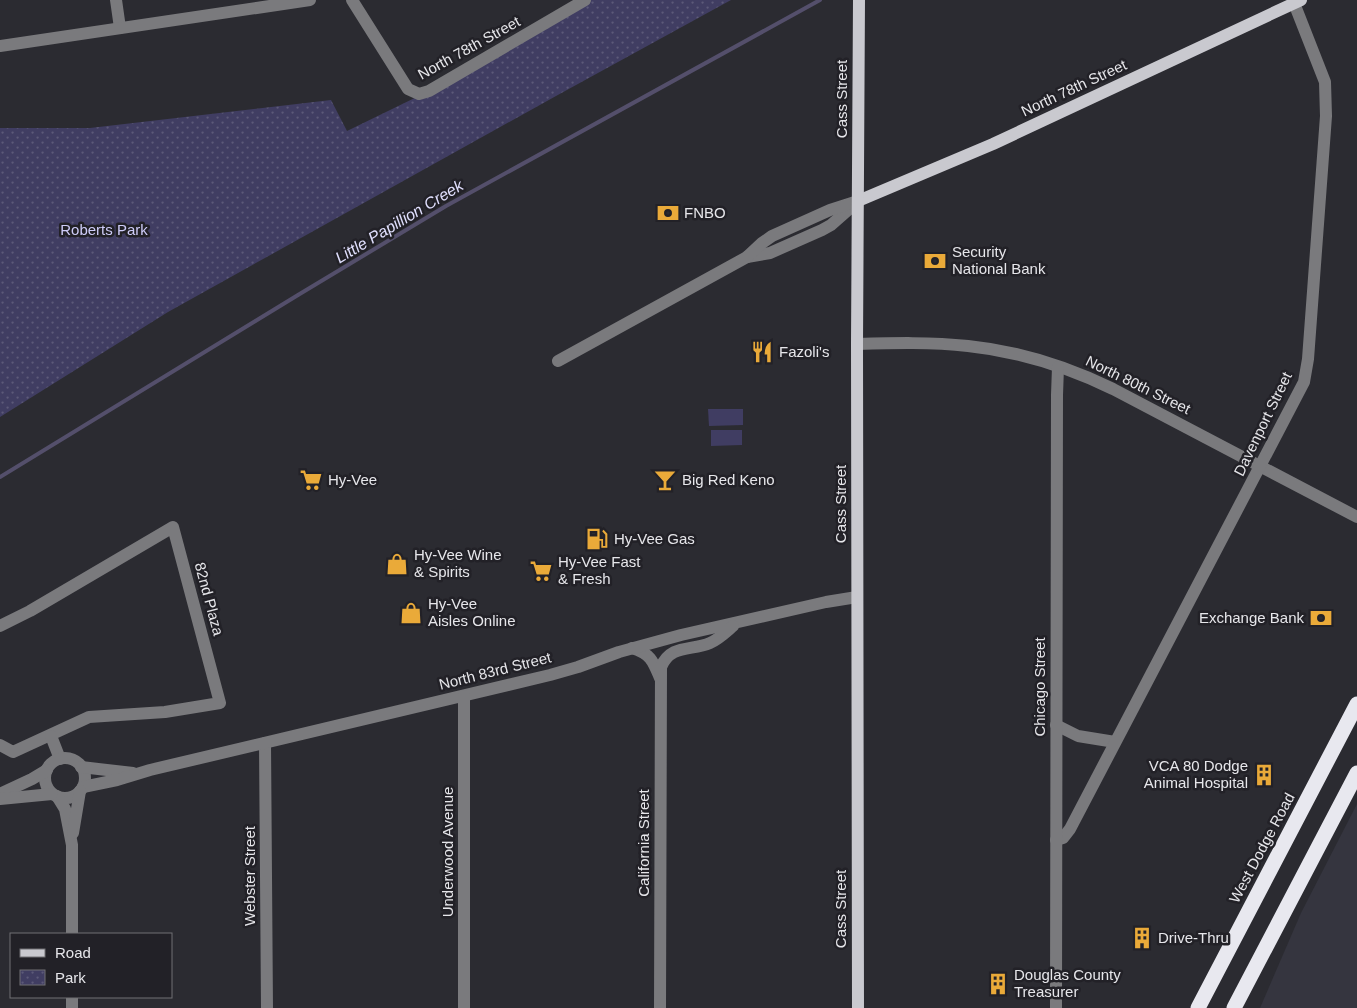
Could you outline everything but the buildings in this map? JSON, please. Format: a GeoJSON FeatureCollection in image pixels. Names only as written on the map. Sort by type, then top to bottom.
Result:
{"type":"FeatureCollection","features":[{"type":"Feature","properties":{"kind":"highway","name":"West Dodge Road"},"geometry":{"type":"LineString","coordinates":[[1198,1008],[1357,704]]}},
{"type":"Feature","properties":{"kind":"highway"},"geometry":{"type":"LineString","coordinates":[[1234,1008],[1357,773]]}},
{"type":"Feature","properties":{"kind":"main road","name":"Cass Street"},"geometry":{"type":"LineString","coordinates":[[858,1008],[857,344],[859,0]]}},
{"type":"Feature","properties":{"kind":"main road","name":"North 78th Street"},"geometry":{"type":"LineString","coordinates":[[858,201],[993,144],[1297,2]]}},
{"type":"Feature","properties":{"kind":"street"},"geometry":{"type":"LineString","coordinates":[[116,0],[120,28]]}},
{"type":"Feature","properties":{"kind":"street"},"geometry":{"type":"LineString","coordinates":[[0,46],[310,0]]}},
{"type":"Feature","properties":{"kind":"street","name":"North 78th Street"},"geometry":{"type":"LineString","coordinates":[[352,0],[408,89],[419,94],[429,91],[585,0]]}},
{"type":"Feature","properties":{"kind":"street","name":"Davenport Street"},"geometry":{"type":"LineString","coordinates":[[1056,840],[1063,838],[1069,832],[1298,395],[1306,375],[1325,134],[1325,82],[1297,2]]}},
{"type":"Feature","properties":{"kind":"street"},"geometry":{"type":"LineString","coordinates":[[558,360],[747,257],[772,236],[830,210],[858,201]]}},
{"type":"Feature","properties":{"kind":"street","name":"North 80th Street"},"geometry":{"type":"LineString","coordinates":[[857,344],[970,346],[1003,351],[1084,375],[1357,517]]}},
{"type":"Feature","properties":{"kind":"street","name":"Chicago Street"},"geometry":{"type":"LineString","coordinates":[[1056,1008],[1058,367]]}},
{"type":"Feature","properties":{"kind":"street","name":"82nd Plaza"},"geometry":{"type":"LineString","coordinates":[[0,626],[30,611],[173,527],[220,703],[165,712],[90,717],[13,752],[0,745]]}},
{"type":"Feature","properties":{"kind":"street","name":"North 83rd Street"},"geometry":{"type":"LineString","coordinates":[[82,789],[138,773],[569,670],[632,648],[682,635],[826,602],[857,597]]}},
{"type":"Feature","properties":{"kind":"street","name":"California Street"},"geometry":{"type":"LineString","coordinates":[[660,1008],[661,667],[665,658],[673,652],[710,643],[725,634],[736,624]]}},
{"type":"Feature","properties":{"kind":"street","name":"California Street"},"geometry":{"type":"LineString","coordinates":[[632,648],[648,655],[660,678]]}},
{"type":"Feature","properties":{"kind":"street","name":"Underwood Avenue"},"geometry":{"type":"LineString","coordinates":[[464,696],[464,1008]]}},
{"type":"Feature","properties":{"kind":"street"},"geometry":{"type":"LineString","coordinates":[[1056,724],[1082,737],[1115,742]]}},
{"type":"Feature","properties":{"kind":"street"},"geometry":{"type":"LineString","coordinates":[[51,736],[60,760]]}},
{"type":"Feature","properties":{"kind":"street","name":"Webster Street"},"geometry":{"type":"LineString","coordinates":[[265,743],[267,1008]]}},
{"type":"Feature","properties":{"kind":"street"},"geometry":{"type":"LineString","coordinates":[[72,845],[65,809],[46,785],[45,775],[53,762],[68,759],[73,760],[81,767],[84,777],[72,845],[72,933]]}},
{"type":"Feature","properties":{"kind":"street","name":"North 83rd Street"},"geometry":{"type":"LineString","coordinates":[[81,767],[138,773]]}},
{"type":"Feature","properties":{"kind":"street"},"geometry":{"type":"LineString","coordinates":[[0,794],[47,770]]}},
{"type":"Feature","properties":{"kind":"street"},"geometry":{"type":"LineString","coordinates":[[0,799],[55,795],[62,798],[72,797],[82,789]]}},
{"type":"Feature","properties":{"kind":"shaded area"},"geometry":{"type":"Polygon","coordinates":[[[1357,804],[1357,1008],[1260,1008],[1301,913],[1357,804]]]}},
{"type":"Feature","properties":{"kind":"green space","name":"Roberts Park"},"geometry":{"type":"Polygon","coordinates":[[[585,0],[731,0],[168,312],[0,417],[0,128],[90,128],[331,100],[347,131],[429,91],[585,0]]]}},
{"type":"Feature","properties":{"kind":"green space"},"geometry":{"type":"Polygon","coordinates":[[[708,409],[743,409],[743,425],[709,426],[708,409]]]}},
{"type":"Feature","properties":{"kind":"green space"},"geometry":{"type":"Polygon","coordinates":[[[711,430],[742,430],[742,445],[711,446],[711,430]]]}},
{"type":"Feature","properties":{"kind":"waterway","name":"Little Papillion Creek"},"geometry":{"type":"LineString","coordinates":[[0,477],[446,206],[820,0]]}},
{"type":"Feature","properties":{"kind":"place","name":"FNBO"},"geometry":{"type":"Point","coordinates":[668,213]}},
{"type":"Feature","properties":{"kind":"place","name":"Security National Bank"},"geometry":{"type":"Point","coordinates":[935,261]}},
{"type":"Feature","properties":{"kind":"place","name":"Fazoli's"},"geometry":{"type":"Point","coordinates":[762,352]}},
{"type":"Feature","properties":{"kind":"place","name":"Hy-Vee"},"geometry":{"type":"Point","coordinates":[311,480]}},
{"type":"Feature","properties":{"kind":"place","name":"Big Red Keno"},"geometry":{"type":"Point","coordinates":[665,480]}},
{"type":"Feature","properties":{"kind":"place","name":"Hy-Vee Gas"},"geometry":{"type":"Point","coordinates":[597,539]}},
{"type":"Feature","properties":{"kind":"place","name":"Hy-Vee Wine & Spirits"},"geometry":{"type":"Point","coordinates":[397,564]}},
{"type":"Feature","properties":{"kind":"place","name":"Hy-Vee Fast & Fresh"},"geometry":{"type":"Point","coordinates":[541,571]}},
{"type":"Feature","properties":{"kind":"place","name":"Hy-Vee Aisles Online"},"geometry":{"type":"Point","coordinates":[411,613]}},
{"type":"Feature","properties":{"kind":"place","name":"Exchange Bank"},"geometry":{"type":"Point","coordinates":[1321,618]}},
{"type":"Feature","properties":{"kind":"place","name":"VCA 80 Dodge Animal Hospital"},"geometry":{"type":"Point","coordinates":[1264,775]}},
{"type":"Feature","properties":{"kind":"place","name":"Drive-Thru"},"geometry":{"type":"Point","coordinates":[1142,938]}},
{"type":"Feature","properties":{"kind":"place","name":"Douglas County Treasurer"},"geometry":{"type":"Point","coordinates":[998,984]}}]}
